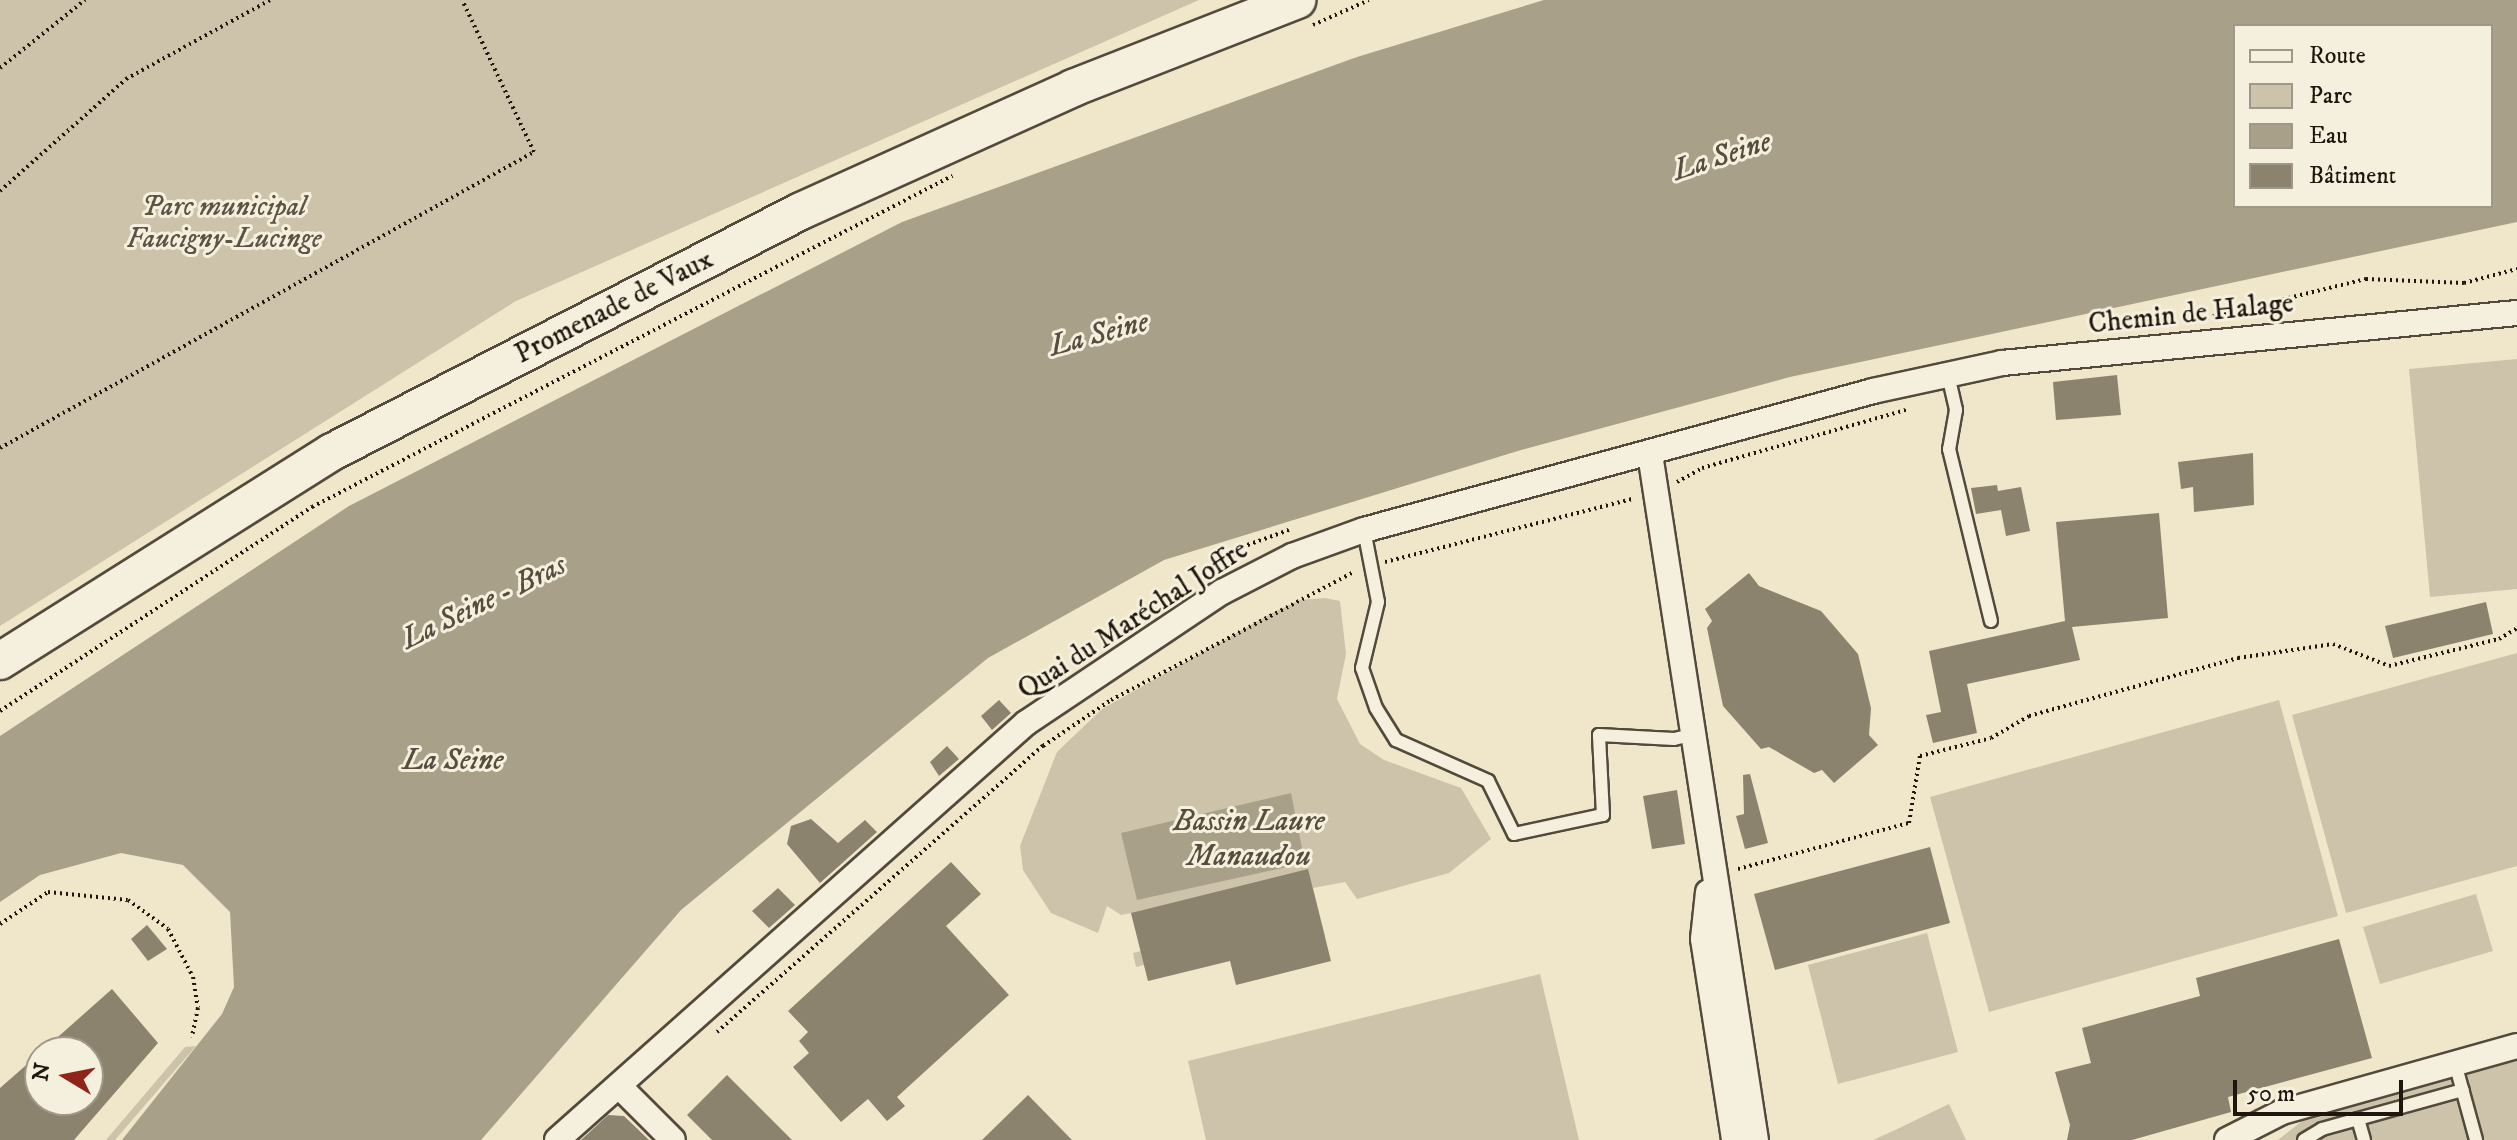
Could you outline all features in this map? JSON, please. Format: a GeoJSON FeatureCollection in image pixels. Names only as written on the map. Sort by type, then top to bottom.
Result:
{"type":"FeatureCollection","features":[{"type":"Feature","properties":{"kind":"main road","name":"Promenade de Vaux"},"geometry":{"type":"LineString","coordinates":[[0,661],[264,492],[403,415],[801,211],[1259,10],[1299,15]]}},
{"type":"Feature","properties":{"kind":"street","name":"Chemin de Halage"},"geometry":{"type":"LineString","coordinates":[[1873,391],[1950,384],[2002,363],[2517,313]]}},
{"type":"Feature","properties":{"kind":"street","name":"Quai du Maréchal Joffre"},"geometry":{"type":"LineString","coordinates":[[557,1140],[1057,700],[1222,592],[1292,556],[1364,530],[1873,391]]}},
{"type":"Feature","properties":{"kind":"street"},"geometry":{"type":"LineString","coordinates":[[1650,454],[1652,488],[1713,846],[1714,876],[1756,1140]]}},
{"type":"Feature","properties":{"kind":"street"},"geometry":{"type":"LineString","coordinates":[[1713,846],[1703,939],[1734,1140]]}},
{"type":"Feature","properties":{"kind":"street"},"geometry":{"type":"LineString","coordinates":[[2227,1140],[2282,1112],[2517,1046]]}},
{"type":"Feature","properties":{"kind":"street"},"geometry":{"type":"LineString","coordinates":[[619,1086],[673,1140]]}},
{"type":"Feature","properties":{"kind":"lane"},"geometry":{"type":"LineString","coordinates":[[1950,384],[1949,449],[1991,621]]}},
{"type":"Feature","properties":{"kind":"lane"},"geometry":{"type":"LineString","coordinates":[[1364,530],[1378,602],[1362,668],[1376,708],[1396,740],[1488,781],[1514,834],[1603,815],[1599,735],[1674,739],[1695,734]]}},
{"type":"Feature","properties":{"kind":"lane"},"geometry":{"type":"LineString","coordinates":[[2455,1063],[2476,1140]]}},
{"type":"Feature","properties":{"kind":"lane"},"geometry":{"type":"LineString","coordinates":[[2304,1140],[2358,1119],[2463,1090]]}},
{"type":"Feature","properties":{"kind":"lane"},"geometry":{"type":"LineString","coordinates":[[2358,1119],[2364,1140]]}},
{"type":"Feature","properties":{"kind":"path"},"geometry":{"type":"LineString","coordinates":[[0,68],[85,0]]}},
{"type":"Feature","properties":{"kind":"path"},"geometry":{"type":"LineString","coordinates":[[0,191],[126,79],[270,0]]}},
{"type":"Feature","properties":{"kind":"path"},"geometry":{"type":"LineString","coordinates":[[0,448],[534,152],[462,0]]}},
{"type":"Feature","properties":{"kind":"path"},"geometry":{"type":"LineString","coordinates":[[1299,15],[1369,0]]}},
{"type":"Feature","properties":{"kind":"path"},"geometry":{"type":"LineString","coordinates":[[0,711],[312,507],[931,191],[962,168]]}},
{"type":"Feature","properties":{"kind":"path"},"geometry":{"type":"LineString","coordinates":[[677,1034],[691,1048],[741,1016],[1042,748],[1111,700],[1316,587],[1369,566],[1631,500],[1652,488],[1950,384]]}},
{"type":"Feature","properties":{"kind":"path"},"geometry":{"type":"LineString","coordinates":[[1714,876],[1909,823],[1920,756],[1991,738],[2029,716],[2238,658],[2333,644],[2389,666],[2499,639],[2517,628]]}},
{"type":"Feature","properties":{"kind":"path"},"geometry":{"type":"LineString","coordinates":[[0,924],[48,892],[128,900],[168,929],[193,977],[198,1008],[192,1037]]}},
{"type":"Feature","properties":{"kind":"green space","name":"Parc municipal Faucigny-Lucinge"},"geometry":{"type":"Polygon","coordinates":[[[0,0],[1199,0],[516,301],[0,626],[0,0]]]}},
{"type":"Feature","properties":{"kind":"green space"},"geometry":{"type":"Polygon","coordinates":[[[2517,359],[2517,589],[2430,597],[2409,369],[2517,359]]]}},
{"type":"Feature","properties":{"kind":"green space"},"geometry":{"type":"Polygon","coordinates":[[[1325,598],[1340,601],[1346,654],[1337,699],[1360,744],[1384,760],[1461,788],[1491,839],[1449,873],[1357,899],[1345,882],[1313,888],[1325,936],[1148,981],[1144,965],[1136,967],[1133,953],[1141,951],[1131,913],[1121,915],[1107,906],[1098,933],[1051,913],[1023,870],[1020,846],[1057,752],[1102,709],[1272,613],[1300,600],[1325,598]]]}},
{"type":"Feature","properties":{"kind":"green space"},"geometry":{"type":"Polygon","coordinates":[[[2517,653],[2517,866],[2346,913],[2292,715],[2517,653]]]}},
{"type":"Feature","properties":{"kind":"green space"},"geometry":{"type":"Polygon","coordinates":[[[2279,700],[2338,916],[1989,1012],[1930,797],[2279,700]]]}},
{"type":"Feature","properties":{"kind":"green space"},"geometry":{"type":"Polygon","coordinates":[[[2476,894],[2493,951],[2380,984],[2363,927],[2476,894]]]}},
{"type":"Feature","properties":{"kind":"green space"},"geometry":{"type":"Polygon","coordinates":[[[1927,933],[1958,1052],[1838,1084],[1808,965],[1927,933]]]}},
{"type":"Feature","properties":{"kind":"green space"},"geometry":{"type":"Polygon","coordinates":[[[1540,974],[1579,1140],[1206,1140],[1188,1061],[1540,974]]]}},
{"type":"Feature","properties":{"kind":"green space"},"geometry":{"type":"Polygon","coordinates":[[[196,1046],[115,1140],[106,1140],[185,1047],[196,1046]]]}},
{"type":"Feature","properties":{"kind":"green space"},"geometry":{"type":"Polygon","coordinates":[[[2517,1060],[2517,1140],[2278,1140],[2321,1106],[2517,1060]]]}},
{"type":"Feature","properties":{"kind":"green space"},"geometry":{"type":"Polygon","coordinates":[[[1949,1104],[1966,1140],[1873,1140],[1895,1130],[1949,1104]]]}},
{"type":"Feature","properties":{"kind":"water","name":"La Seine"},"geometry":{"type":"Polygon","coordinates":[[[1544,0],[2517,0],[2517,222],[1790,377],[1521,450],[1164,560],[988,658],[681,910],[481,1140],[122,1140],[222,1014],[234,987],[230,912],[183,865],[121,853],[40,875],[0,902],[0,736],[349,506],[902,222],[1357,57],[1544,0]]]}},
{"type":"Feature","properties":{"kind":"water","name":"Bassin Laure Manaudou"},"geometry":{"type":"Polygon","coordinates":[[[1291,793],[1305,863],[1137,900],[1121,833],[1291,793]]]}},
{"type":"Feature","properties":{"kind":"building"},"geometry":{"type":"Polygon","coordinates":[[[2117,375],[2121,415],[2056,420],[2053,382],[2117,375]]]}},
{"type":"Feature","properties":{"kind":"building"},"geometry":{"type":"Polygon","coordinates":[[[2253,453],[2254,505],[2194,512],[2193,487],[2181,489],[2178,462],[2253,453]]]}},
{"type":"Feature","properties":{"kind":"building"},"geometry":{"type":"Polygon","coordinates":[[[1997,485],[1998,491],[2021,487],[2030,531],[2006,536],[2001,510],[1976,514],[1971,488],[1997,485]]]}},
{"type":"Feature","properties":{"kind":"building"},"geometry":{"type":"Polygon","coordinates":[[[2159,513],[2168,618],[2072,627],[2080,660],[1967,684],[1977,733],[1933,743],[1926,715],[1941,712],[1929,651],[2065,621],[2056,522],[2159,513]]]}},
{"type":"Feature","properties":{"kind":"building"},"geometry":{"type":"Polygon","coordinates":[[[1749,573],[1759,586],[1821,611],[1858,654],[1871,708],[1869,735],[1878,745],[1834,783],[1822,770],[1814,773],[1769,747],[1761,749],[1723,706],[1707,628],[1712,621],[1705,609],[1749,573]]]}},
{"type":"Feature","properties":{"kind":"building"},"geometry":{"type":"Polygon","coordinates":[[[2486,602],[2493,634],[2393,658],[2385,626],[2486,602]]]}},
{"type":"Feature","properties":{"kind":"building"},"geometry":{"type":"Polygon","coordinates":[[[999,700],[1011,713],[992,730],[981,716],[999,700]]]}},
{"type":"Feature","properties":{"kind":"building"},"geometry":{"type":"Polygon","coordinates":[[[947,746],[959,759],[939,776],[930,762],[947,746]]]}},
{"type":"Feature","properties":{"kind":"building"},"geometry":{"type":"Polygon","coordinates":[[[1750,774],[1768,843],[1745,849],[1736,816],[1744,814],[1743,775],[1750,774]]]}},
{"type":"Feature","properties":{"kind":"building"},"geometry":{"type":"Polygon","coordinates":[[[1677,790],[1685,844],[1652,849],[1643,796],[1677,790]]]}},
{"type":"Feature","properties":{"kind":"building"},"geometry":{"type":"Polygon","coordinates":[[[811,819],[838,843],[865,820],[877,832],[820,883],[787,844],[791,826],[811,819]]]}},
{"type":"Feature","properties":{"kind":"building"},"geometry":{"type":"Polygon","coordinates":[[[1930,847],[1950,923],[1775,970],[1754,894],[1930,847]]]}},
{"type":"Feature","properties":{"kind":"building"},"geometry":{"type":"Polygon","coordinates":[[[951,862],[981,894],[946,926],[1009,995],[897,1097],[905,1106],[887,1121],[868,1099],[841,1122],[793,1067],[809,1053],[799,1041],[808,1032],[788,1011],[951,862]]]}},
{"type":"Feature","properties":{"kind":"building"},"geometry":{"type":"Polygon","coordinates":[[[1308,869],[1331,961],[1236,985],[1230,961],[1148,981],[1131,913],[1308,869]]]}},
{"type":"Feature","properties":{"kind":"building"},"geometry":{"type":"Polygon","coordinates":[[[778,888],[795,905],[769,928],[752,911],[778,888]]]}},
{"type":"Feature","properties":{"kind":"building"},"geometry":{"type":"Polygon","coordinates":[[[147,925],[167,949],[148,961],[131,939],[147,925]]]}},
{"type":"Feature","properties":{"kind":"building"},"geometry":{"type":"Polygon","coordinates":[[[2339,939],[2372,1058],[2228,1097],[2231,1112],[2132,1140],[2067,1140],[2070,1125],[2055,1072],[2091,1063],[2082,1028],[2200,996],[2196,978],[2339,939]]]}},
{"type":"Feature","properties":{"kind":"building"},"geometry":{"type":"Polygon","coordinates":[[[112,989],[158,1043],[104,1105],[104,1036],[59,1036],[112,989]]]}},
{"type":"Feature","properties":{"kind":"building"},"geometry":{"type":"Polygon","coordinates":[[[24,1067],[24,1116],[95,1116],[74,1140],[0,1140],[0,1088],[24,1067]]]}},
{"type":"Feature","properties":{"kind":"building"},"geometry":{"type":"Polygon","coordinates":[[[727,1075],[792,1140],[712,1140],[687,1115],[727,1075]]]}},
{"type":"Feature","properties":{"kind":"building"},"geometry":{"type":"Polygon","coordinates":[[[1028,1095],[1072,1140],[982,1140],[1028,1095]]]}},
{"type":"Feature","properties":{"kind":"building"},"geometry":{"type":"Polygon","coordinates":[[[608,1115],[624,1116],[649,1140],[581,1140],[608,1115]]]}},
{"type":"Feature","properties":{"kind":"water label","name":"La Seine - Bras"},"geometry":{"type":"Point","coordinates":[484,603]}}]}
